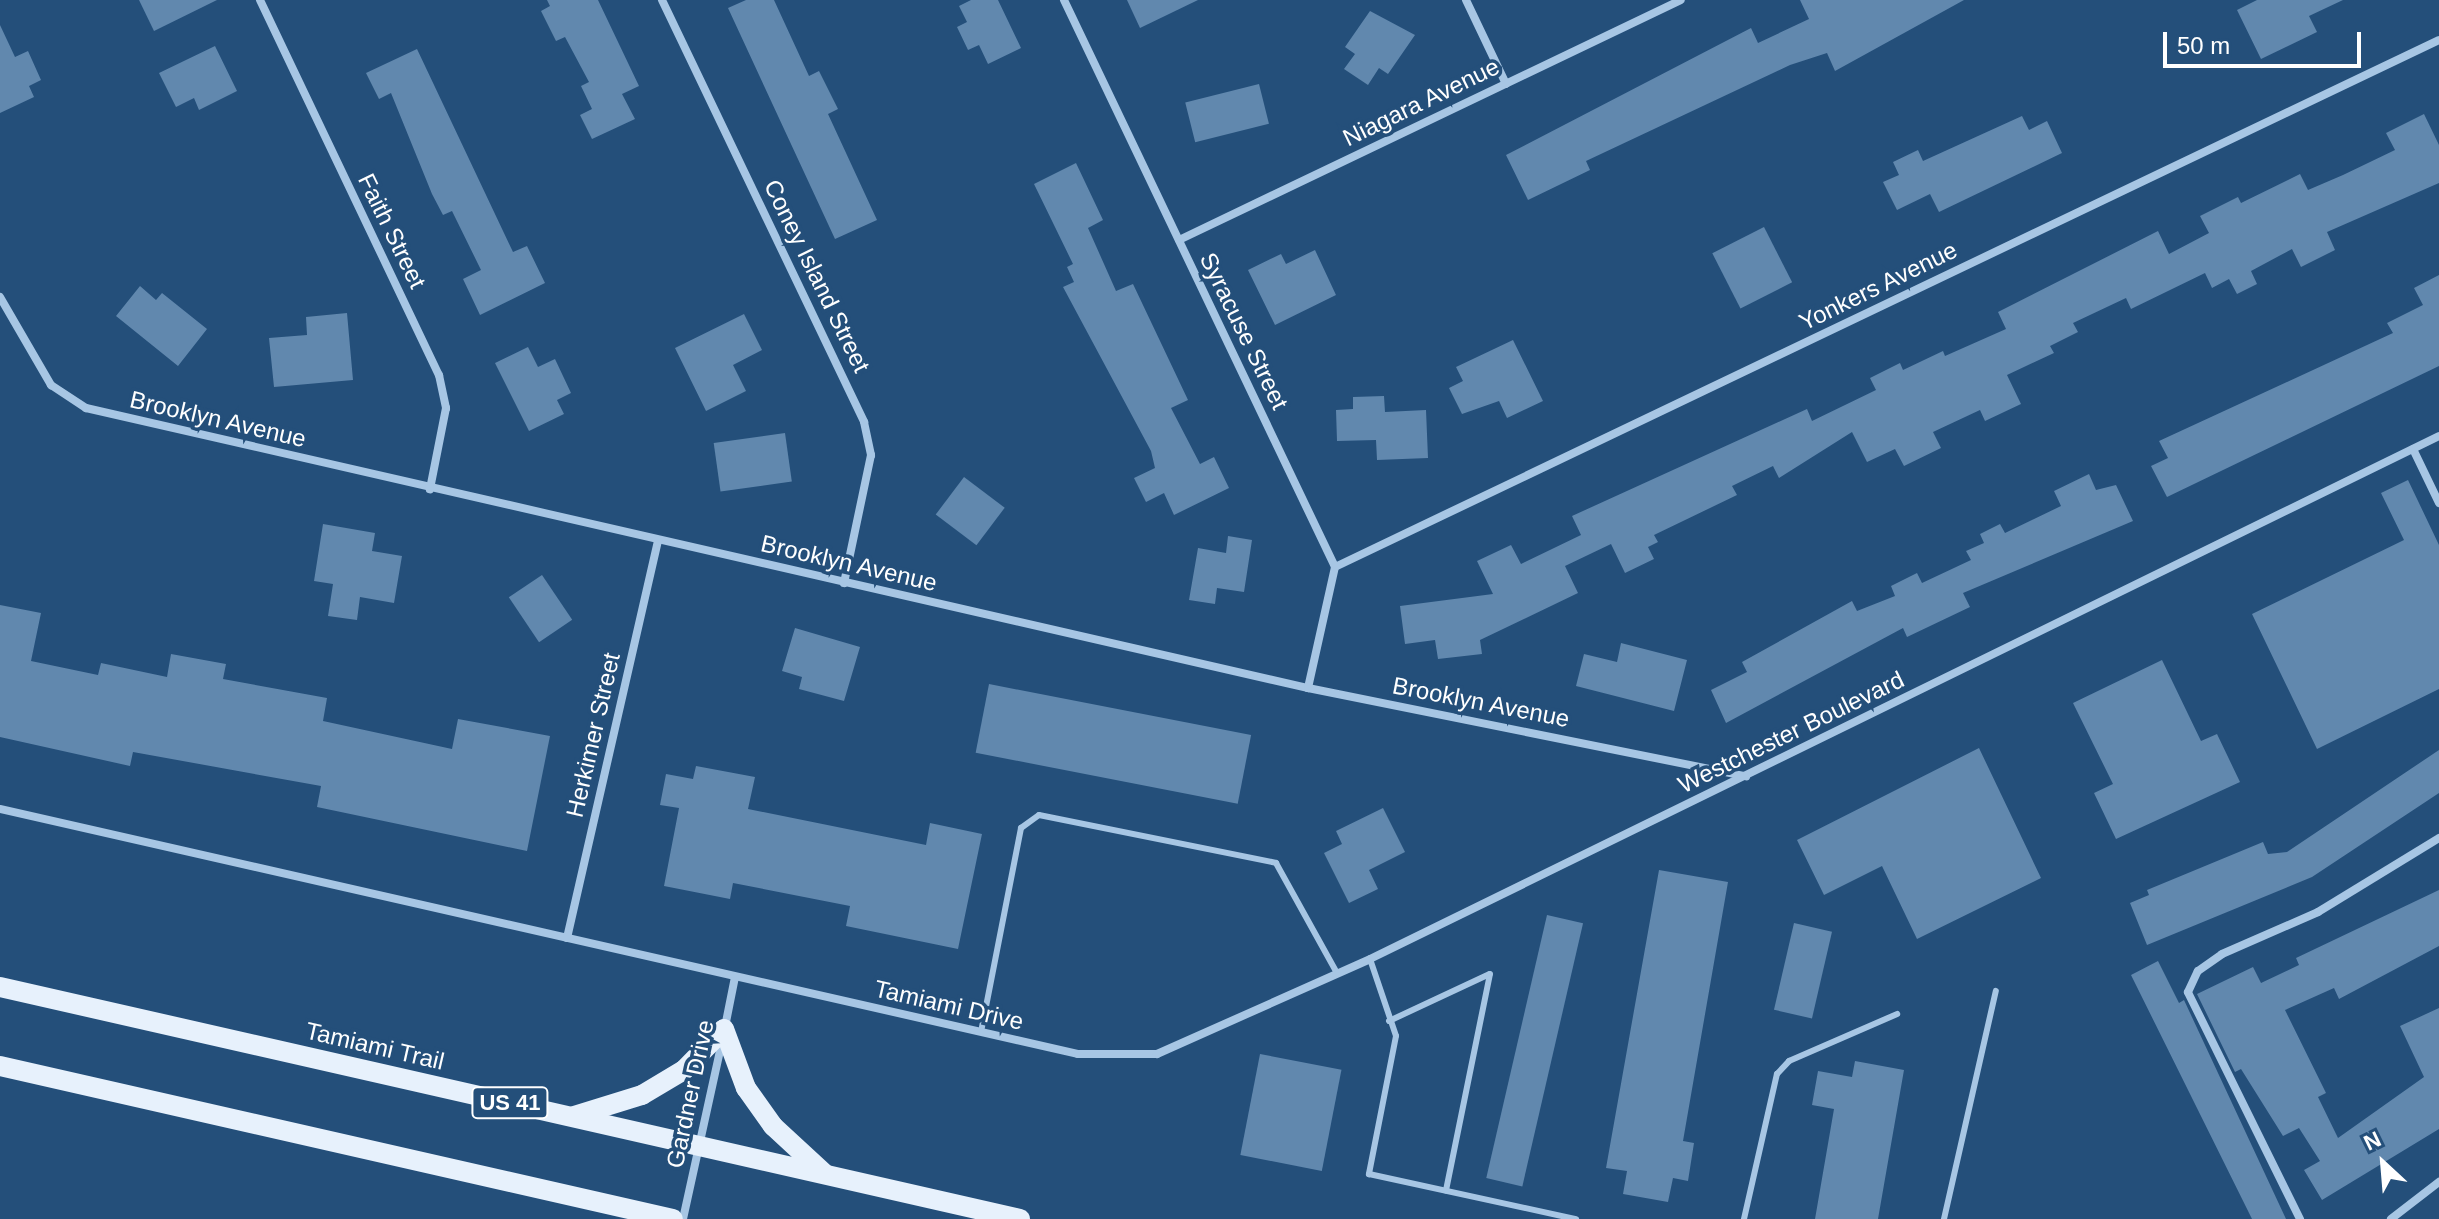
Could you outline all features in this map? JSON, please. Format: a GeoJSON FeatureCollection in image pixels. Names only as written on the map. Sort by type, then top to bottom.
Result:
{"type":"FeatureCollection","features":[{"type":"Feature","properties":{"kind":"main road","name":"Tamiami Trail"},"geometry":{"type":"LineString","coordinates":[[0,987],[1020,1219]]}},
{"type":"Feature","properties":{"kind":"main road"},"geometry":{"type":"LineString","coordinates":[[572,1117],[642,1095],[684,1070],[724,1029],[762,1110],[827,1175]]}},
{"type":"Feature","properties":{"kind":"main road"},"geometry":{"type":"LineString","coordinates":[[0,1066],[673,1219]]}},
{"type":"Feature","properties":{"kind":"street","name":"Faith Street"},"geometry":{"type":"LineString","coordinates":[[260,0],[439,375],[446,408],[430,489]]}},
{"type":"Feature","properties":{"kind":"street","name":"Coney Island Street"},"geometry":{"type":"LineString","coordinates":[[662,0],[864,422],[871,455],[844,583]]}},
{"type":"Feature","properties":{"kind":"street","name":"Syracuse Street"},"geometry":{"type":"LineString","coordinates":[[1064,0],[1335,567]]}},
{"type":"Feature","properties":{"kind":"street"},"geometry":{"type":"LineString","coordinates":[[1466,0],[1506,84]]}},
{"type":"Feature","properties":{"kind":"street","name":"Niagara Avenue"},"geometry":{"type":"LineString","coordinates":[[1179,240],[1681,0]]}},
{"type":"Feature","properties":{"kind":"street","name":"Yonkers Avenue"},"geometry":{"type":"LineString","coordinates":[[1335,567],[2439,40]]}},
{"type":"Feature","properties":{"kind":"street","name":"Brooklyn Avenue"},"geometry":{"type":"LineString","coordinates":[[0,297],[51,385],[86,408],[1308,688],[1747,776]]}},
{"type":"Feature","properties":{"kind":"street","name":"Westchester Boulevard"},"geometry":{"type":"LineString","coordinates":[[1157,1054],[1370,959],[2439,436]]}},
{"type":"Feature","properties":{"kind":"street"},"geometry":{"type":"LineString","coordinates":[[2413,449],[2435,484],[2439,503]]}},
{"type":"Feature","properties":{"kind":"street","name":"Herkimer Street"},"geometry":{"type":"LineString","coordinates":[[567,938],[658,540]]}},
{"type":"Feature","properties":{"kind":"street"},"geometry":{"type":"LineString","coordinates":[[1308,688],[1335,567]]}},
{"type":"Feature","properties":{"kind":"street"},"geometry":{"type":"LineString","coordinates":[[0,809],[735,977]]}},
{"type":"Feature","properties":{"kind":"street"},"geometry":{"type":"LineString","coordinates":[[2300,1219],[2188,992],[2198,971],[2222,954],[2318,912],[2439,838]]}},
{"type":"Feature","properties":{"kind":"street","name":"Gardner Drive"},"geometry":{"type":"LineString","coordinates":[[683,1219],[735,977]]}},
{"type":"Feature","properties":{"kind":"street","name":"Tamiami Drive"},"geometry":{"type":"LineString","coordinates":[[735,977],[1078,1054],[1157,1054]]}},
{"type":"Feature","properties":{"kind":"street"},"geometry":{"type":"LineString","coordinates":[[2391,1219],[2439,1182]]}},
{"type":"Feature","properties":{"kind":"lane"},"geometry":{"type":"LineString","coordinates":[[981,1032],[1021,828],[1039,815],[1276,863],[1337,973]]}},
{"type":"Feature","properties":{"kind":"lane"},"geometry":{"type":"LineString","coordinates":[[1370,959],[1396,1036],[1369,1174],[1576,1219]]}},
{"type":"Feature","properties":{"kind":"lane"},"geometry":{"type":"LineString","coordinates":[[1389,1021],[1490,974],[1446,1191]]}},
{"type":"Feature","properties":{"kind":"lane"},"geometry":{"type":"LineString","coordinates":[[1944,1219],[1996,991]]}},
{"type":"Feature","properties":{"kind":"lane"},"geometry":{"type":"LineString","coordinates":[[1744,1219],[1777,1074],[1897,1014]]}},
{"type":"Feature","properties":{"kind":"building"},"geometry":{"type":"Polygon","coordinates":[[[139,0],[217,0],[154,31],[139,0]]]}},
{"type":"Feature","properties":{"kind":"building"},"geometry":{"type":"Polygon","coordinates":[[[547,0],[598,0],[639,86],[622,94],[635,119],[592,139],[580,115],[592,109],[581,86],[589,82],[565,37],[556,41],[541,11],[550,6],[547,0]]]}},
{"type":"Feature","properties":{"kind":"building"},"geometry":{"type":"Polygon","coordinates":[[[746,0],[774,0],[809,76],[819,71],[838,109],[828,114],[877,220],[835,239],[728,8],[746,0]]]}},
{"type":"Feature","properties":{"kind":"building"},"geometry":{"type":"Polygon","coordinates":[[[971,0],[998,0],[1021,48],[988,64],[979,45],[968,50],[957,27],[967,22],[959,6],[971,0]]]}},
{"type":"Feature","properties":{"kind":"building"},"geometry":{"type":"Polygon","coordinates":[[[1127,0],[1198,0],[1140,28],[1127,0]]]}},
{"type":"Feature","properties":{"kind":"building"},"geometry":{"type":"Polygon","coordinates":[[[1800,0],[1964,0],[1835,71],[1827,53],[1790,65],[1586,161],[1590,170],[1528,200],[1506,155],[1751,28],[1758,43],[1809,19],[1800,0]]]}},
{"type":"Feature","properties":{"kind":"building"},"geometry":{"type":"Polygon","coordinates":[[[2257,0],[2343,0],[2309,16],[2317,32],[2261,59],[2237,10],[2257,0]]]}},
{"type":"Feature","properties":{"kind":"building"},"geometry":{"type":"Polygon","coordinates":[[[1370,11],[1415,35],[1388,74],[1379,68],[1368,85],[1344,69],[1355,54],[1345,47],[1370,11]]]}},
{"type":"Feature","properties":{"kind":"building"},"geometry":{"type":"Polygon","coordinates":[[[0,25],[15,57],[28,51],[41,80],[29,86],[34,97],[0,113],[0,25]]]}},
{"type":"Feature","properties":{"kind":"building"},"geometry":{"type":"Polygon","coordinates":[[[215,46],[237,91],[199,110],[194,98],[176,107],[159,73],[215,46]]]}},
{"type":"Feature","properties":{"kind":"building"},"geometry":{"type":"Polygon","coordinates":[[[417,49],[513,252],[527,246],[545,283],[480,315],[463,279],[481,270],[452,211],[443,215],[432,194],[391,93],[379,99],[366,73],[417,49]]]}},
{"type":"Feature","properties":{"kind":"building"},"geometry":{"type":"Polygon","coordinates":[[[1259,84],[1269,124],[1195,142],[1185,102],[1259,84]]]}},
{"type":"Feature","properties":{"kind":"building"},"geometry":{"type":"Polygon","coordinates":[[[2424,114],[2439,145],[2439,183],[2327,232],[2335,250],[2301,267],[2292,249],[2251,271],[2257,284],[2237,294],[2229,279],[2212,288],[2205,273],[2131,309],[2126,298],[2073,323],[2078,332],[2050,346],[2054,353],[2007,375],[2021,404],[1985,421],[1980,410],[1933,432],[1941,448],[1904,466],[1895,449],[1867,462],[1852,432],[1779,478],[1773,466],[1732,486],[1737,495],[1654,535],[1658,542],[1648,547],[1654,559],[1625,573],[1611,544],[1565,566],[1578,593],[1480,640],[1482,654],[1438,659],[1435,640],[1405,644],[1400,606],[1493,594],[1477,561],[1511,545],[1521,564],[1581,535],[1572,516],[1807,409],[1812,421],[1876,390],[1870,378],[1900,363],[1903,370],[1943,351],[1945,356],[2006,329],[1998,312],[2158,231],[2169,254],[2209,233],[2200,216],[2238,197],[2241,203],[2300,174],[2308,190],[2343,175],[2395,150],[2386,133],[2424,114]]]}},
{"type":"Feature","properties":{"kind":"building"},"geometry":{"type":"Polygon","coordinates":[[[2022,116],[2029,130],[2047,121],[2062,153],[1939,212],[1930,194],[1897,210],[1883,182],[1899,175],[1893,162],[1918,150],[1923,161],[2022,116]]]}},
{"type":"Feature","properties":{"kind":"building"},"geometry":{"type":"Polygon","coordinates":[[[1076,163],[1103,220],[1088,228],[1116,291],[1133,284],[1188,400],[1171,408],[1200,464],[1214,457],[1229,488],[1174,515],[1164,493],[1146,502],[1134,478],[1155,468],[1151,451],[1063,287],[1074,282],[1067,267],[1073,264],[1034,184],[1076,163]]]}},
{"type":"Feature","properties":{"kind":"building"},"geometry":{"type":"Polygon","coordinates":[[[1764,227],[1792,282],[1740,309],[1712,253],[1764,227]]]}},
{"type":"Feature","properties":{"kind":"building"},"geometry":{"type":"Polygon","coordinates":[[[1315,250],[1336,295],[1275,325],[1248,270],[1281,254],[1286,264],[1315,250]]]}},
{"type":"Feature","properties":{"kind":"building"},"geometry":{"type":"Polygon","coordinates":[[[2439,275],[2439,366],[2167,497],[2151,466],[2168,458],[2159,441],[2393,333],[2387,323],[2423,305],[2414,288],[2439,275]]]}},
{"type":"Feature","properties":{"kind":"building"},"geometry":{"type":"Polygon","coordinates":[[[140,286],[156,300],[162,293],[207,329],[178,366],[116,316],[140,286]]]}},
{"type":"Feature","properties":{"kind":"building"},"geometry":{"type":"Polygon","coordinates":[[[347,313],[353,380],[274,387],[269,338],[307,335],[306,317],[347,313]]]}},
{"type":"Feature","properties":{"kind":"building"},"geometry":{"type":"Polygon","coordinates":[[[744,314],[762,350],[733,365],[746,391],[706,411],[675,348],[744,314]]]}},
{"type":"Feature","properties":{"kind":"building"},"geometry":{"type":"Polygon","coordinates":[[[1513,340],[1543,401],[1507,418],[1499,401],[1462,414],[1449,388],[1463,381],[1456,367],[1513,340]]]}},
{"type":"Feature","properties":{"kind":"building"},"geometry":{"type":"Polygon","coordinates":[[[528,347],[538,367],[555,359],[571,393],[557,400],[564,414],[529,431],[495,363],[528,347]]]}},
{"type":"Feature","properties":{"kind":"building"},"geometry":{"type":"Polygon","coordinates":[[[1384,396],[1385,412],[1426,410],[1428,458],[1377,460],[1376,440],[1337,441],[1336,410],[1353,409],[1353,397],[1384,396]]]}},
{"type":"Feature","properties":{"kind":"building"},"geometry":{"type":"Polygon","coordinates":[[[785,433],[792,482],[721,492],[714,443],[785,433]]]}},
{"type":"Feature","properties":{"kind":"building"},"geometry":{"type":"Polygon","coordinates":[[[2089,474],[2096,490],[2116,485],[2133,521],[1963,593],[1970,607],[1907,637],[1903,628],[1726,723],[1711,690],[1747,672],[1742,662],[1852,601],[1857,611],[1895,596],[1891,586],[1917,573],[1922,583],[1971,560],[1966,551],[1984,543],[1980,534],[2000,524],[2005,533],[2061,506],[2054,491],[2089,474]]]}},
{"type":"Feature","properties":{"kind":"building"},"geometry":{"type":"Polygon","coordinates":[[[964,477],[1005,508],[976,545],[936,515],[964,477]]]}},
{"type":"Feature","properties":{"kind":"building"},"geometry":{"type":"Polygon","coordinates":[[[2408,480],[2439,545],[2439,689],[2317,749],[2252,614],[2404,540],[2381,493],[2408,480]]]}},
{"type":"Feature","properties":{"kind":"building"},"geometry":{"type":"Polygon","coordinates":[[[323,524],[375,533],[372,551],[402,556],[394,603],[360,597],[357,620],[328,616],[333,584],[314,581],[323,524]]]}},
{"type":"Feature","properties":{"kind":"building"},"geometry":{"type":"Polygon","coordinates":[[[1228,536],[1252,540],[1244,592],[1217,588],[1215,604],[1189,600],[1198,548],[1226,553],[1228,536]]]}},
{"type":"Feature","properties":{"kind":"building"},"geometry":{"type":"Polygon","coordinates":[[[542,575],[572,620],[539,642],[509,597],[542,575]]]}},
{"type":"Feature","properties":{"kind":"building"},"geometry":{"type":"Polygon","coordinates":[[[0,605],[41,613],[31,661],[98,675],[101,663],[167,677],[171,654],[226,664],[223,679],[327,698],[323,721],[452,749],[458,719],[550,736],[527,851],[317,807],[321,786],[133,752],[130,766],[0,737],[0,605]]]}},
{"type":"Feature","properties":{"kind":"building"},"geometry":{"type":"Polygon","coordinates":[[[795,628],[860,647],[844,701],[799,689],[802,677],[782,671],[795,628]]]}},
{"type":"Feature","properties":{"kind":"building"},"geometry":{"type":"Polygon","coordinates":[[[1621,643],[1687,660],[1674,711],[1576,686],[1584,654],[1617,662],[1621,643]]]}},
{"type":"Feature","properties":{"kind":"building"},"geometry":{"type":"Polygon","coordinates":[[[2162,660],[2201,741],[2217,734],[2240,782],[2116,839],[2094,793],[2113,784],[2073,703],[2162,660]]]}},
{"type":"Feature","properties":{"kind":"building"},"geometry":{"type":"Polygon","coordinates":[[[989,684],[1251,735],[1238,804],[976,753],[989,684]]]}},
{"type":"Feature","properties":{"kind":"building"},"geometry":{"type":"Polygon","coordinates":[[[1979,748],[2041,878],[1917,939],[1882,866],[1824,895],[1797,840],[1979,748]]]}},
{"type":"Feature","properties":{"kind":"building"},"geometry":{"type":"Polygon","coordinates":[[[2439,750],[2439,793],[2312,877],[2147,945],[2130,903],[2149,895],[2147,890],[2263,842],[2268,854],[2287,852],[2439,750]]]}},
{"type":"Feature","properties":{"kind":"building"},"geometry":{"type":"Polygon","coordinates":[[[696,766],[755,777],[748,809],[926,845],[930,823],[982,834],[958,949],[846,926],[850,906],[733,883],[730,899],[664,886],[679,808],[660,805],[666,774],[693,779],[696,766]]]}},
{"type":"Feature","properties":{"kind":"building"},"geometry":{"type":"Polygon","coordinates":[[[1383,808],[1405,852],[1369,870],[1378,889],[1349,903],[1324,853],[1342,844],[1336,831],[1383,808]]]}},
{"type":"Feature","properties":{"kind":"building"},"geometry":{"type":"Polygon","coordinates":[[[1659,870],[1728,882],[1683,1141],[1694,1143],[1688,1181],[1673,1178],[1668,1202],[1623,1194],[1627,1171],[1606,1168],[1659,870]]]}},
{"type":"Feature","properties":{"kind":"building"},"geometry":{"type":"Polygon","coordinates":[[[2439,890],[2439,946],[2339,999],[2334,988],[2285,1010],[2326,1093],[2318,1097],[2338,1138],[2424,1077],[2400,1026],[2439,1008],[2439,1129],[2322,1200],[2304,1170],[2320,1161],[2299,1128],[2283,1136],[2241,1069],[2235,1072],[2197,994],[2253,967],[2261,983],[2299,965],[2296,958],[2439,890]]]}},
{"type":"Feature","properties":{"kind":"building"},"geometry":{"type":"Polygon","coordinates":[[[1547,915],[1583,923],[1522,1186],[1486,1178],[1547,915]]]}},
{"type":"Feature","properties":{"kind":"building"},"geometry":{"type":"Polygon","coordinates":[[[1794,923],[1832,932],[1812,1018],[1774,1010],[1794,923]]]}},
{"type":"Feature","properties":{"kind":"building"},"geometry":{"type":"Polygon","coordinates":[[[2158,961],[2179,1003],[2184,1000],[2286,1219],[2252,1219],[2131,975],[2158,961]]]}},
{"type":"Feature","properties":{"kind":"building"},"geometry":{"type":"Polygon","coordinates":[[[1260,1054],[1341,1070],[1322,1171],[1240,1155],[1260,1054]]]}},
{"type":"Feature","properties":{"kind":"building"},"geometry":{"type":"Polygon","coordinates":[[[1855,1061],[1904,1070],[1878,1219],[1815,1219],[1834,1109],[1812,1105],[1818,1071],[1852,1077],[1855,1061]]]}}]}
